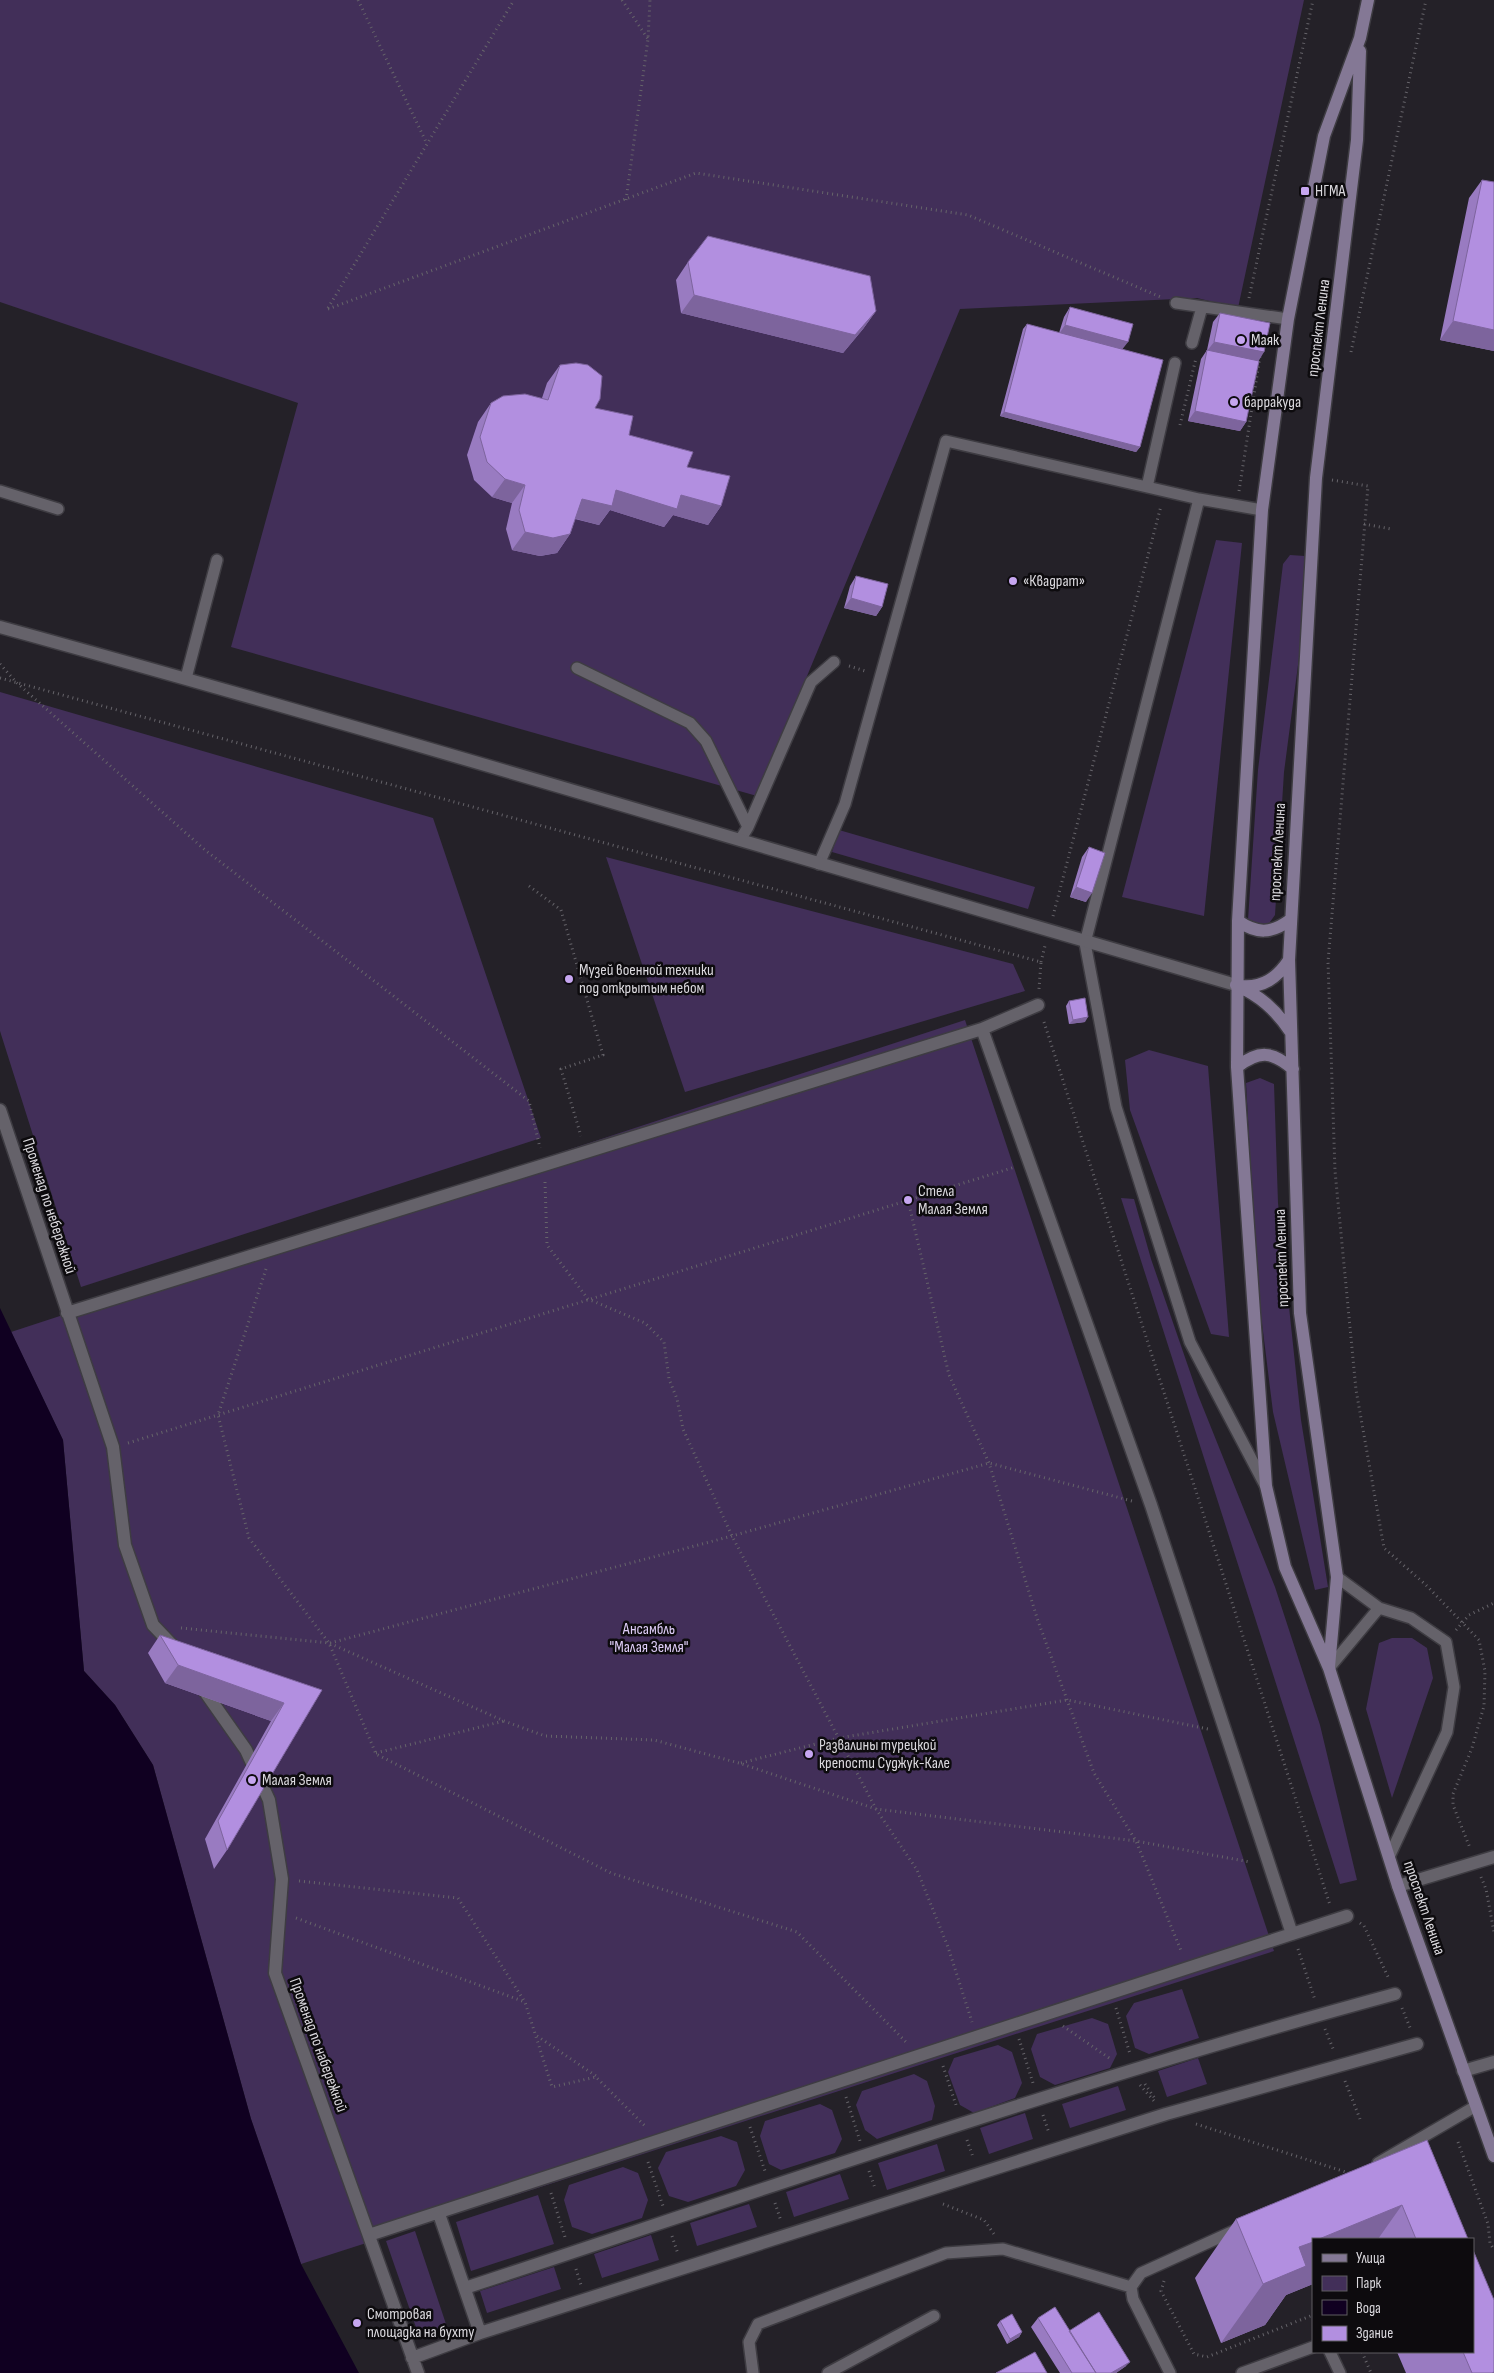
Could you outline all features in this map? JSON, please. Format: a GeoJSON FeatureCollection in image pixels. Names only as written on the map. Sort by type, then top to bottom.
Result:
{"type":"FeatureCollection","features":[{"type":"Feature","properties":{"kind":"street","name":"проспект Ленина"},"geometry":{"type":"LineString","coordinates":[[1368,0],[1360,38],[1324,136],[1288,319],[1262,510],[1238,921],[1236,985],[1237,1067],[1266,1486],[1285,1567],[1329,1668],[1398,1886],[1494,2156]]}},
{"type":"Feature","properties":{"kind":"street","name":"проспект Ленина"},"geometry":{"type":"LineString","coordinates":[[1329,1668],[1337,1577],[1300,1313],[1289,960],[1316,478],[1356,140],[1360,38]]}},
{"type":"Feature","properties":{"kind":"street"},"geometry":{"type":"LineString","coordinates":[[0,627],[186,678],[740,840],[1048,933],[1236,985],[1252,987],[1267,983],[1280,974],[1289,960]]}},
{"type":"Feature","properties":{"kind":"street"},"geometry":{"type":"LineString","coordinates":[[1238,921],[1250,929],[1264,932],[1278,929],[1290,920]]}},
{"type":"Feature","properties":{"kind":"street"},"geometry":{"type":"LineString","coordinates":[[1236,985],[1267,1003],[1280,1016],[1290,1031]]}},
{"type":"Feature","properties":{"kind":"street"},"geometry":{"type":"LineString","coordinates":[[181,1656],[153,1626],[125,1545],[113,1447],[67,1312],[982,1029],[1038,1004]]}},
{"type":"Feature","properties":{"kind":"street"},"geometry":{"type":"LineString","coordinates":[[982,1029],[1150,1505],[1292,1934]]}},
{"type":"Feature","properties":{"kind":"street"},"geometry":{"type":"LineString","coordinates":[[1237,1067],[1249,1057],[1265,1054],[1281,1059],[1293,1069]]}},
{"type":"Feature","properties":{"kind":"street","name":"Променад по небережной"},"geometry":{"type":"LineString","coordinates":[[0,1110],[67,1312]]}},
{"type":"Feature","properties":{"kind":"street","name":"Променад по набережной"},"geometry":{"type":"LineString","coordinates":[[192,1672],[246,1750],[269,1800],[282,1879],[275,1974],[418,2373]]}},
{"type":"Feature","properties":{"kind":"street"},"geometry":{"type":"LineString","coordinates":[[1398,1886],[1494,1857]]}},
{"type":"Feature","properties":{"kind":"street"},"geometry":{"type":"LineString","coordinates":[[369,2236],[1341,1918]]}},
{"type":"Feature","properties":{"kind":"street"},"geometry":{"type":"LineString","coordinates":[[465,2288],[667,2220],[1144,2066],[1395,1994]]}},
{"type":"Feature","properties":{"kind":"street"},"geometry":{"type":"LineString","coordinates":[[412,2358],[480,2333],[1211,2101],[1417,2044]]}},
{"type":"Feature","properties":{"kind":"street"},"geometry":{"type":"LineString","coordinates":[[1463,2071],[1494,2062]]}},
{"type":"Feature","properties":{"kind":"street"},"geometry":{"type":"LineString","coordinates":[[439,2214],[480,2333]]}},
{"type":"Feature","properties":{"kind":"lane"},"geometry":{"type":"LineString","coordinates":[[1176,303],[1288,319]]}},
{"type":"Feature","properties":{"kind":"lane"},"geometry":{"type":"LineString","coordinates":[[1195,347],[1202,307]]}},
{"type":"Feature","properties":{"kind":"lane"},"geometry":{"type":"LineString","coordinates":[[1147,487],[1175,363]]}},
{"type":"Feature","properties":{"kind":"lane"},"geometry":{"type":"LineString","coordinates":[[819,864],[845,804],[946,441],[1199,499],[1262,510]]}},
{"type":"Feature","properties":{"kind":"lane"},"geometry":{"type":"LineString","coordinates":[[0,491],[58,508]]}},
{"type":"Feature","properties":{"kind":"lane"},"geometry":{"type":"LineString","coordinates":[[1085,943],[1199,499]]}},
{"type":"Feature","properties":{"kind":"lane"},"geometry":{"type":"LineString","coordinates":[[186,678],[217,560]]}},
{"type":"Feature","properties":{"kind":"lane"},"geometry":{"type":"LineString","coordinates":[[740,840],[748,826],[811,682],[834,662]]}},
{"type":"Feature","properties":{"kind":"lane"},"geometry":{"type":"LineString","coordinates":[[576,668],[690,723],[706,741],[748,826]]}},
{"type":"Feature","properties":{"kind":"lane","name":"проспект Ленина"},"geometry":{"type":"LineString","coordinates":[[1085,943],[1116,1107],[1190,1342],[1266,1486]]}},
{"type":"Feature","properties":{"kind":"lane"},"geometry":{"type":"LineString","coordinates":[[1337,1577],[1379,1608],[1411,1618],[1446,1642],[1454,1687],[1447,1732],[1390,1857]]}},
{"type":"Feature","properties":{"kind":"lane"},"geometry":{"type":"LineString","coordinates":[[1329,1668],[1379,1608]]}},
{"type":"Feature","properties":{"kind":"lane"},"geometry":{"type":"LineString","coordinates":[[1365,2171],[1405,2152],[1476,2106]]}},
{"type":"Feature","properties":{"kind":"lane"},"geometry":{"type":"LineString","coordinates":[[1170,2373],[1133,2299],[1131,2286],[1141,2273],[1249,2224]]}},
{"type":"Feature","properties":{"kind":"lane"},"geometry":{"type":"LineString","coordinates":[[753,2373],[749,2342],[758,2324],[946,2253],[1004,2249],[1131,2286]]}},
{"type":"Feature","properties":{"kind":"lane"},"geometry":{"type":"LineString","coordinates":[[828,2373],[934,2316]]}},
{"type":"Feature","properties":{"kind":"lane"},"geometry":{"type":"LineString","coordinates":[[1242,2373],[1259,2370],[1312,2346]]}},
{"type":"Feature","properties":{"kind":"lane"},"geometry":{"type":"LineString","coordinates":[[1330,2353],[1340,2373]]}},
{"type":"Feature","properties":{"kind":"path"},"geometry":{"type":"LineString","coordinates":[[358,0],[427,144]]}},
{"type":"Feature","properties":{"kind":"path"},"geometry":{"type":"LineString","coordinates":[[514,0],[328,309],[696,173],[968,214],[1176,303]]}},
{"type":"Feature","properties":{"kind":"path"},"geometry":{"type":"LineString","coordinates":[[622,0],[648,40]]}},
{"type":"Feature","properties":{"kind":"path"},"geometry":{"type":"LineString","coordinates":[[626,200],[648,40],[650,0]]}},
{"type":"Feature","properties":{"kind":"path"},"geometry":{"type":"LineString","coordinates":[[1246,313],[1313,0]]}},
{"type":"Feature","properties":{"kind":"path"},"geometry":{"type":"LineString","coordinates":[[1350,358],[1426,0]]}},
{"type":"Feature","properties":{"kind":"path"},"geometry":{"type":"LineString","coordinates":[[1180,426],[1195,347]]}},
{"type":"Feature","properties":{"kind":"path"},"geometry":{"type":"LineString","coordinates":[[1236,506],[1260,354]]}},
{"type":"Feature","properties":{"kind":"path"},"geometry":{"type":"LineString","coordinates":[[1334,471],[1332,480],[1368,486],[1328,962],[1335,1171],[1356,1390],[1384,1548],[1426,1585],[1479,1640],[1485,1671],[1484,1706],[1472,1748],[1453,1794],[1453,1805],[1486,1889],[1494,1932]]}},
{"type":"Feature","properties":{"kind":"path"},"geometry":{"type":"LineString","coordinates":[[1165,491],[1048,933],[1041,962],[1038,1004],[1341,1918]]}},
{"type":"Feature","properties":{"kind":"path"},"geometry":{"type":"LineString","coordinates":[[1364,524],[1391,529]]}},
{"type":"Feature","properties":{"kind":"path"},"geometry":{"type":"LineString","coordinates":[[0,664],[17,683],[206,850],[529,1101],[544,1164],[547,1245],[588,1299],[644,1323],[664,1342],[669,1379],[677,1399],[683,1429],[732,1536],[876,1809],[916,1870],[948,1947],[977,2037]]}},
{"type":"Feature","properties":{"kind":"path"},"geometry":{"type":"LineString","coordinates":[[0,678],[1041,962]]}},
{"type":"Feature","properties":{"kind":"path"},"geometry":{"type":"LineString","coordinates":[[529,886],[561,910],[603,1055],[560,1069],[577,1125]]}},
{"type":"Feature","properties":{"kind":"path"},"geometry":{"type":"LineString","coordinates":[[113,1447],[1028,1163]]}},
{"type":"Feature","properties":{"kind":"path"},"geometry":{"type":"LineString","coordinates":[[908,1200],[949,1375],[989,1463],[1038,1621],[1094,1773],[1136,1841],[1188,1968]]}},
{"type":"Feature","properties":{"kind":"path"},"geometry":{"type":"LineString","coordinates":[[272,1249],[218,1415],[249,1538],[329,1643],[376,1754],[611,1873],[797,1932],[920,2056]]}},
{"type":"Feature","properties":{"kind":"path"},"geometry":{"type":"LineString","coordinates":[[329,1643],[732,1536],[989,1463],[1150,1505]]}},
{"type":"Feature","properties":{"kind":"path"},"geometry":{"type":"LineString","coordinates":[[1446,1642],[1468,1616],[1494,1603]]}},
{"type":"Feature","properties":{"kind":"path"},"geometry":{"type":"LineString","coordinates":[[153,1626],[329,1643],[504,1721],[545,1736],[654,1740],[739,1763],[876,1809],[1136,1841],[1270,1866]]}},
{"type":"Feature","properties":{"kind":"path"},"geometry":{"type":"LineString","coordinates":[[739,1763],[839,1738],[1067,1700],[1226,1732]]}},
{"type":"Feature","properties":{"kind":"path"},"geometry":{"type":"LineString","coordinates":[[376,1754],[504,1721]]}},
{"type":"Feature","properties":{"kind":"path"},"geometry":{"type":"LineString","coordinates":[[282,1879],[458,1898],[525,2002],[552,2087],[596,2076]]}},
{"type":"Feature","properties":{"kind":"path"},"geometry":{"type":"LineString","coordinates":[[280,1912],[525,2002]]}},
{"type":"Feature","properties":{"kind":"path"},"geometry":{"type":"LineString","coordinates":[[536,2036],[596,2076],[660,2140]]}},
{"type":"Feature","properties":{"kind":"path"},"geometry":{"type":"LineString","coordinates":[[1339,2066],[1360,2119]]}},
{"type":"Feature","properties":{"kind":"path"},"geometry":{"type":"LineString","coordinates":[[1458,2142],[1488,2224],[1490,2242],[1494,2250]]}},
{"type":"Feature","properties":{"kind":"path"},"geometry":{"type":"LineString","coordinates":[[917,2194],[984,2220],[1004,2249]]}},
{"type":"Feature","properties":{"kind":"path"},"geometry":{"type":"LineString","coordinates":[[1172,2277],[1164,2281],[1160,2291],[1194,2354],[1207,2357],[1312,2315]]}},
{"type":"Feature","properties":{"kind":"path"},"geometry":{"type":"LineString","coordinates":[[1362,2353],[1371,2373]]}},
{"type":"Feature","properties":{"kind":"green space"},"geometry":{"type":"Polygon","coordinates":[[[0,0],[1304,0],[1238,308],[1197,298],[960,309],[757,796],[231,647],[298,403],[0,302],[0,0]]]}},
{"type":"Feature","properties":{"kind":"green space"},"geometry":{"type":"Polygon","coordinates":[[[1216,540],[1242,543],[1204,916],[1122,897],[1216,540]]]}},
{"type":"Feature","properties":{"kind":"green space"},"geometry":{"type":"Polygon","coordinates":[[[1290,555],[1305,556],[1311,566],[1284,772],[1275,915],[1267,926],[1259,926],[1248,920],[1258,770],[1283,564],[1290,555]]]}},
{"type":"Feature","properties":{"kind":"green space"},"geometry":{"type":"Polygon","coordinates":[[[0,692],[433,818],[541,1138],[81,1287],[0,1031],[0,692]]]}},
{"type":"Feature","properties":{"kind":"green space"},"geometry":{"type":"Polygon","coordinates":[[[839,830],[1035,887],[1028,909],[832,852],[839,830]]]}},
{"type":"Feature","properties":{"kind":"green space"},"geometry":{"type":"Polygon","coordinates":[[[606,857],[1013,964],[1025,991],[685,1092],[606,857]]]}},
{"type":"Feature","properties":{"kind":"green space","name":"Ансамбль \"Малая Земля\""},"geometry":{"type":"Polygon","coordinates":[[[965,1020],[1274,1951],[301,2264],[251,2119],[153,1765],[115,1705],[84,1671],[63,1440],[11,1332],[965,1020]]]}},
{"type":"Feature","properties":{"kind":"green space"},"geometry":{"type":"Polygon","coordinates":[[[1149,1050],[1208,1066],[1229,1337],[1211,1334],[1130,1110],[1125,1060],[1149,1050]]]}},
{"type":"Feature","properties":{"kind":"green space"},"geometry":{"type":"Polygon","coordinates":[[[1260,1078],[1274,1084],[1278,1203],[1301,1420],[1328,1587],[1315,1590],[1273,1412],[1257,1283],[1246,1083],[1260,1078]]]}},
{"type":"Feature","properties":{"kind":"green space"},"geometry":{"type":"Polygon","coordinates":[[[1121,1198],[1134,1199],[1151,1259],[1198,1395],[1275,1587],[1320,1725],[1357,1880],[1340,1884],[1121,1198]]]}},
{"type":"Feature","properties":{"kind":"green space"},"geometry":{"type":"Polygon","coordinates":[[[1392,1638],[1412,1638],[1427,1648],[1433,1678],[1392,1798],[1366,1709],[1379,1643],[1392,1638]]]}},
{"type":"Feature","properties":{"kind":"green space"},"geometry":{"type":"Polygon","coordinates":[[[1182,1989],[1199,2038],[1149,2054],[1135,2048],[1126,2016],[1134,2003],[1182,1989]]]}},
{"type":"Feature","properties":{"kind":"green space"},"geometry":{"type":"Polygon","coordinates":[[[1092,2018],[1108,2024],[1117,2054],[1110,2068],[1055,2085],[1040,2077],[1031,2049],[1037,2034],[1092,2018]]]}},
{"type":"Feature","properties":{"kind":"green space"},"geometry":{"type":"Polygon","coordinates":[[[998,2045],[1012,2052],[1022,2083],[1015,2098],[974,2113],[960,2105],[948,2072],[954,2058],[998,2045]]]}},
{"type":"Feature","properties":{"kind":"green space"},"geometry":{"type":"Polygon","coordinates":[[[1198,2058],[1207,2084],[1167,2097],[1158,2071],[1198,2058]]]}},
{"type":"Feature","properties":{"kind":"green space"},"geometry":{"type":"Polygon","coordinates":[[[914,2074],[927,2081],[935,2106],[932,2120],[877,2139],[865,2130],[856,2105],[862,2091],[914,2074]]]}},
{"type":"Feature","properties":{"kind":"green space"},"geometry":{"type":"Polygon","coordinates":[[[1118,2086],[1126,2110],[1070,2128],[1062,2104],[1118,2086]]]}},
{"type":"Feature","properties":{"kind":"green space"},"geometry":{"type":"Polygon","coordinates":[[[820,2104],[832,2110],[842,2139],[835,2153],[781,2170],[769,2164],[760,2136],[765,2121],[820,2104]]]}},
{"type":"Feature","properties":{"kind":"green space"},"geometry":{"type":"Polygon","coordinates":[[[1025,2113],[1033,2139],[989,2154],[980,2128],[1025,2113]]]}},
{"type":"Feature","properties":{"kind":"green space"},"geometry":{"type":"Polygon","coordinates":[[[721,2136],[737,2142],[745,2170],[736,2186],[688,2202],[669,2196],[658,2168],[666,2152],[721,2136]]]}},
{"type":"Feature","properties":{"kind":"green space"},"geometry":{"type":"Polygon","coordinates":[[[937,2144],[945,2171],[887,2190],[878,2163],[937,2144]]]}},
{"type":"Feature","properties":{"kind":"green space"},"geometry":{"type":"Polygon","coordinates":[[[623,2167],[638,2173],[648,2200],[642,2218],[592,2234],[572,2227],[564,2200],[569,2185],[623,2167]]]}},
{"type":"Feature","properties":{"kind":"green space"},"geometry":{"type":"Polygon","coordinates":[[[840,2174],[849,2199],[794,2217],[786,2192],[840,2174]]]}},
{"type":"Feature","properties":{"kind":"green space"},"geometry":{"type":"Polygon","coordinates":[[[538,2195],[554,2244],[471,2271],[456,2222],[538,2195]]]}},
{"type":"Feature","properties":{"kind":"green space"},"geometry":{"type":"Polygon","coordinates":[[[749,2204],[757,2227],[697,2246],[690,2223],[749,2204]]]}},
{"type":"Feature","properties":{"kind":"green space"},"geometry":{"type":"Polygon","coordinates":[[[415,2231],[447,2327],[419,2336],[386,2241],[415,2231]]]}},
{"type":"Feature","properties":{"kind":"green space"},"geometry":{"type":"Polygon","coordinates":[[[651,2235],[659,2260],[602,2278],[594,2254],[651,2235]]]}},
{"type":"Feature","properties":{"kind":"green space"},"geometry":{"type":"Polygon","coordinates":[[[554,2267],[561,2289],[487,2313],[480,2291],[554,2267]]]}},
{"type":"Feature","properties":{"kind":"water"},"geometry":{"type":"Polygon","coordinates":[[[0,1308],[63,1440],[84,1671],[115,1705],[153,1765],[251,2119],[301,2264],[359,2373],[0,2373],[0,1308]]]}},
{"type":"Feature","properties":{"kind":"building"},"geometry":{"type":"Polygon","coordinates":[[[1482,180],[1494,182],[1494,330],[1453,321],[1482,180]]]}},
{"type":"Feature","properties":{"kind":"building"},"geometry":{"type":"Polygon","coordinates":[[[708,236],[870,276],[876,311],[855,335],[694,295],[688,262],[708,236]]]}},
{"type":"Feature","properties":{"kind":"building"},"geometry":{"type":"Polygon","coordinates":[[[1070,307],[1133,324],[1128,342],[1065,325],[1070,307]]]}},
{"type":"Feature","properties":{"kind":"building"},"geometry":{"type":"Polygon","coordinates":[[[1220,313],[1270,323],[1264,352],[1214,342],[1220,313]]]}},
{"type":"Feature","properties":{"kind":"building"},"geometry":{"type":"Polygon","coordinates":[[[1027,324],[1163,360],[1140,447],[1004,412],[1027,324]]]}},
{"type":"Feature","properties":{"kind":"building"},"geometry":{"type":"Polygon","coordinates":[[[1207,350],[1259,361],[1246,422],[1195,411],[1207,350]]]}},
{"type":"Feature","properties":{"kind":"building"},"geometry":{"type":"Polygon","coordinates":[[[576,363],[588,365],[602,376],[600,399],[595,408],[633,416],[629,435],[693,452],[687,467],[730,476],[721,506],[681,495],[677,509],[616,490],[612,506],[582,499],[570,534],[553,538],[525,532],[519,510],[525,485],[505,479],[487,462],[480,437],[491,403],[503,396],[525,394],[548,400],[560,365],[576,363]]]}},
{"type":"Feature","properties":{"kind":"building"},"geometry":{"type":"Polygon","coordinates":[[[856,576],[888,584],[882,607],[851,598],[856,576]]]}},
{"type":"Feature","properties":{"kind":"building"},"geometry":{"type":"Polygon","coordinates":[[[1089,847],[1105,853],[1092,893],[1076,887],[1089,847]]]}},
{"type":"Feature","properties":{"kind":"building"},"geometry":{"type":"Polygon","coordinates":[[[1085,998],[1088,1017],[1073,1020],[1069,1001],[1085,998]]]}},
{"type":"Feature","properties":{"kind":"building"},"geometry":{"type":"Polygon","coordinates":[[[160,1635],[322,1690],[227,1850],[218,1821],[284,1703],[178,1665],[160,1635]]]}},
{"type":"Feature","properties":{"kind":"building"},"geometry":{"type":"Polygon","coordinates":[[[1427,2140],[1468,2238],[1416,2238],[1402,2205],[1321,2238],[1312,2238],[1312,2242],[1299,2247],[1306,2266],[1263,2284],[1236,2219],[1427,2140]]]}},
{"type":"Feature","properties":{"kind":"building"},"geometry":{"type":"Polygon","coordinates":[[[1474,2252],[1494,2300],[1494,2372],[1472,2373],[1463,2353],[1474,2353],[1474,2252]]]}},
{"type":"Feature","properties":{"kind":"building"},"geometry":{"type":"Polygon","coordinates":[[[1055,2307],[1096,2373],[1072,2373],[1038,2318],[1055,2307]]]}},
{"type":"Feature","properties":{"kind":"building"},"geometry":{"type":"Polygon","coordinates":[[[1099,2312],[1130,2362],[1111,2373],[1096,2373],[1069,2331],[1099,2312]]]}},
{"type":"Feature","properties":{"kind":"building"},"geometry":{"type":"Polygon","coordinates":[[[1012,2314],[1022,2332],[1010,2339],[1000,2321],[1012,2314]]]}},
{"type":"Feature","properties":{"kind":"building"},"geometry":{"type":"Polygon","coordinates":[[[1035,2352],[1047,2373],[996,2373],[1035,2352]]]}},
{"type":"Feature","properties":{"kind":"place","name":"НГМА"},"geometry":{"type":"Point","coordinates":[1305,191]}},
{"type":"Feature","properties":{"kind":"place","name":"Маяк"},"geometry":{"type":"Point","coordinates":[1241,340]}},
{"type":"Feature","properties":{"kind":"place","name":"барракуда"},"geometry":{"type":"Point","coordinates":[1234,402]}},
{"type":"Feature","properties":{"kind":"place","name":"«Квадрат»"},"geometry":{"type":"Point","coordinates":[1013,581]}},
{"type":"Feature","properties":{"kind":"place","name":"Музей военной техники под открытым небом"},"geometry":{"type":"Point","coordinates":[569,979]}},
{"type":"Feature","properties":{"kind":"place","name":"Стела Малая Земля"},"geometry":{"type":"Point","coordinates":[908,1200]}},
{"type":"Feature","properties":{"kind":"place","name":"Развалины турецкой крепости Суджук-Кале"},"geometry":{"type":"Point","coordinates":[809,1754]}},
{"type":"Feature","properties":{"kind":"place","name":"Малая Земля"},"geometry":{"type":"Point","coordinates":[252,1780]}},
{"type":"Feature","properties":{"kind":"place","name":"Смотровая площадка на бухту"},"geometry":{"type":"Point","coordinates":[357,2323]}}]}
